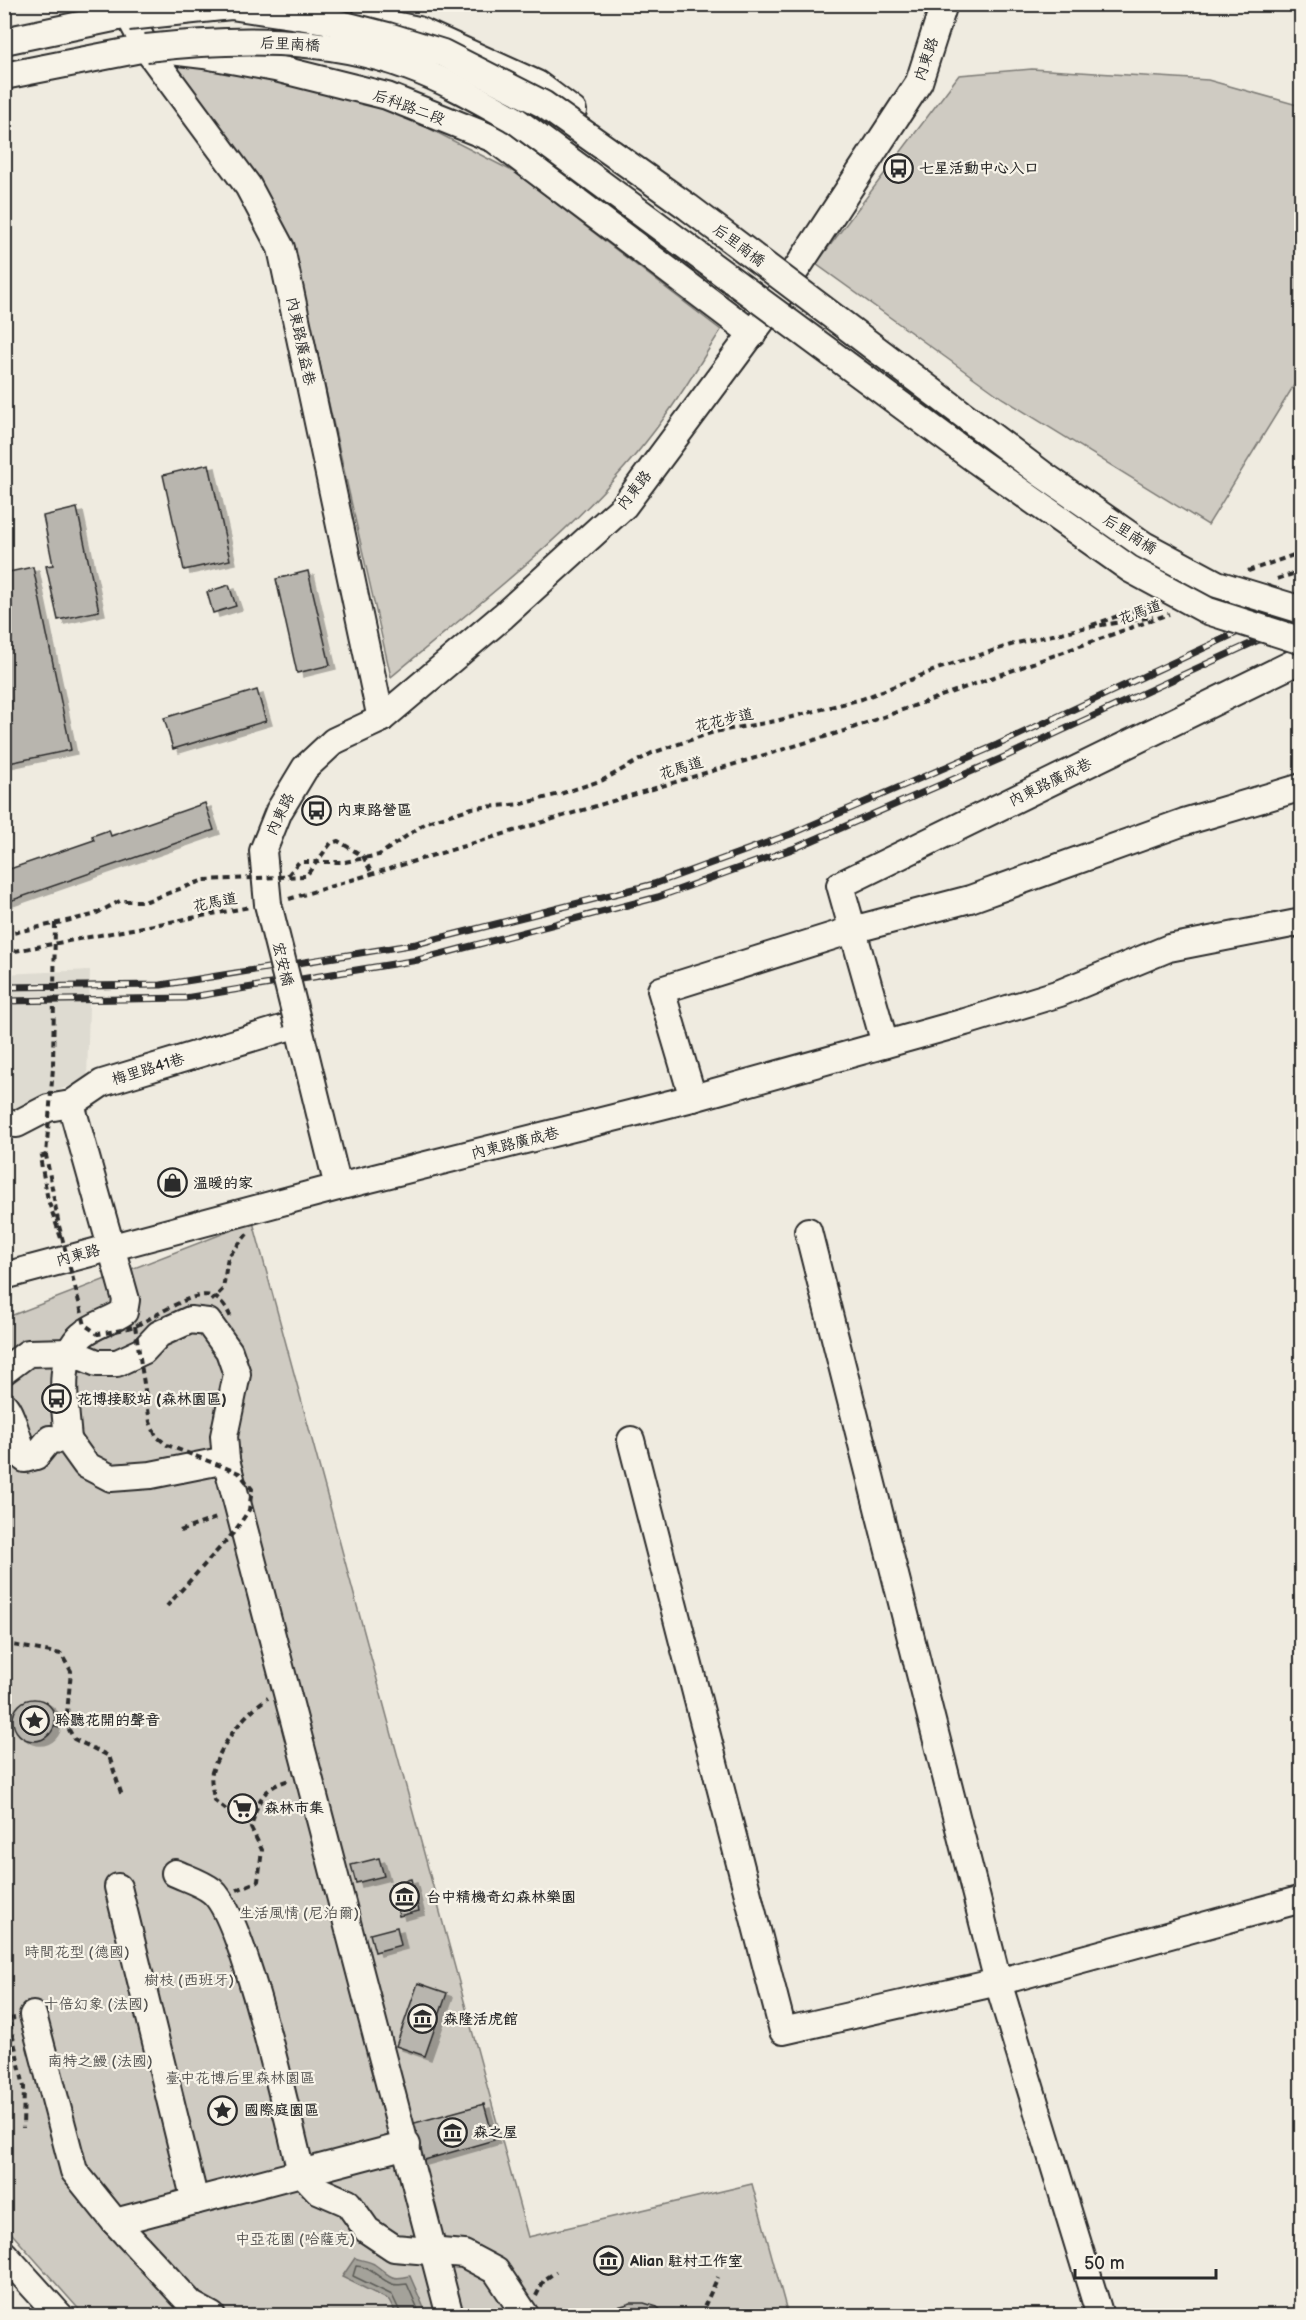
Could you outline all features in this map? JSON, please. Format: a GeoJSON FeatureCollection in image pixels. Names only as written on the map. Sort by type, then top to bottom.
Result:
{"type":"FeatureCollection","features":[{"type":"Feature","properties":{"kind":"street"},"geometry":{"type":"LineString","coordinates":[[4,41],[125,11],[168,4]]}},
{"type":"Feature","properties":{"kind":"street"},"geometry":{"type":"LineString","coordinates":[[292,4],[418,30],[537,84],[677,188],[789,279]]}},
{"type":"Feature","properties":{"kind":"street","name":"內東路"},"geometry":{"type":"LineString","coordinates":[[268,904],[263,851],[284,802],[305,768],[334,741],[381,719],[503,616],[624,506],[753,334],[919,82],[944,4]]}},
{"type":"Feature","properties":{"kind":"street","name":"后里南橋"},"geometry":{"type":"LineString","coordinates":[[125,11],[231,6],[325,20],[388,36],[453,58],[553,111],[688,207],[1042,474],[1144,545],[1217,584],[1302,610]]}},
{"type":"Feature","properties":{"kind":"street","name":"內東路廣益巷"},"geometry":{"type":"LineString","coordinates":[[125,11],[146,48],[248,186],[282,248],[381,719]]}},
{"type":"Feature","properties":{"kind":"street","name":"后里南橋"},"geometry":{"type":"LineString","coordinates":[[146,48],[198,42],[310,44],[354,51],[410,67],[476,99],[515,120],[973,458],[1130,569],[1208,611],[1302,641]]}},
{"type":"Feature","properties":{"kind":"street","name":"后科路二段"},"geometry":{"type":"LineString","coordinates":[[4,76],[146,48],[204,55],[275,68],[387,96],[494,139],[753,334]]}},
{"type":"Feature","properties":{"kind":"street","name":"內東路廣成巷"},"geometry":{"type":"LineString","coordinates":[[338,1187],[693,1098],[885,1044],[840,885],[1302,659]]}},
{"type":"Feature","properties":{"kind":"street"},"geometry":{"type":"LineString","coordinates":[[693,1098],[661,990],[852,930],[970,899],[1184,822],[1302,787]]}},
{"type":"Feature","properties":{"kind":"street","name":"宏安橋"},"geometry":{"type":"LineString","coordinates":[[268,904],[298,1024]]}},
{"type":"Feature","properties":{"kind":"street"},"geometry":{"type":"LineString","coordinates":[[885,1044],[1060,993],[1169,948],[1302,922]]}},
{"type":"Feature","properties":{"kind":"street"},"geometry":{"type":"LineString","coordinates":[[298,1024],[338,1187]]}},
{"type":"Feature","properties":{"kind":"street","name":"梅里路41巷"},"geometry":{"type":"LineString","coordinates":[[4,1123],[17,1124],[48,1108],[71,1104],[102,1083],[298,1024]]}},
{"type":"Feature","properties":{"kind":"street"},"geometry":{"type":"LineString","coordinates":[[71,1104],[126,1300],[124,1312],[82,1335],[70,1352],[65,1376],[68,1440],[86,1465],[111,1478],[150,1475],[226,1460]]}},
{"type":"Feature","properties":{"kind":"street","name":"內東路"},"geometry":{"type":"LineString","coordinates":[[4,1276],[338,1187]]}},
{"type":"Feature","properties":{"kind":"street"},"geometry":{"type":"LineString","coordinates":[[808,1231],[998,1982],[1100,2316]]}},
{"type":"Feature","properties":{"kind":"street"},"geometry":{"type":"LineString","coordinates":[[4,1371],[28,1353],[70,1352],[97,1363],[117,1363],[144,1352],[159,1334],[190,1320],[208,1322],[229,1351],[237,1374],[224,1436],[226,1460],[450,2316]]}},
{"type":"Feature","properties":{"kind":"street"},"geometry":{"type":"LineString","coordinates":[[4,1405],[9,1409],[14,1434],[25,1459],[36,1456],[50,1439],[68,1440]]}},
{"type":"Feature","properties":{"kind":"street"},"geometry":{"type":"LineString","coordinates":[[631,1440],[783,2031],[998,1982],[1302,1899]]}},
{"type":"Feature","properties":{"kind":"street"},"geometry":{"type":"LineString","coordinates":[[175,1873],[213,1892],[234,1926],[249,1972],[301,2172],[318,2190],[348,2203],[367,2230],[394,2248],[464,2254],[496,2271],[529,2311]]}},
{"type":"Feature","properties":{"kind":"street"},"geometry":{"type":"LineString","coordinates":[[118,1887],[195,2201]]}},
{"type":"Feature","properties":{"kind":"street"},"geometry":{"type":"LineString","coordinates":[[33,2015],[75,2171],[115,2222],[192,2305],[212,2316]]}},
{"type":"Feature","properties":{"kind":"street"},"geometry":{"type":"LineString","coordinates":[[115,2222],[407,2145]]}},
{"type":"Feature","properties":{"kind":"street"},"geometry":{"type":"LineString","coordinates":[[4,2254],[60,2316]]}},
{"type":"Feature","properties":{"kind":"path"},"geometry":{"type":"LineString","coordinates":[[1270,582],[1302,571]]}},
{"type":"Feature","properties":{"kind":"path","name":"花馬道"},"geometry":{"type":"LineString","coordinates":[[4,953],[268,904],[372,874],[844,731],[1174,612]]}},
{"type":"Feature","properties":{"kind":"path","name":"花花步道"},"geometry":{"type":"LineString","coordinates":[[288,875],[300,862],[345,862],[379,855],[427,822],[472,808],[522,804],[603,780],[652,753],[714,732],[776,721],[862,699],[940,668],[1017,643],[1083,628],[1164,616]]}},
{"type":"Feature","properties":{"kind":"path","name":"花馬道"},"geometry":{"type":"LineString","coordinates":[[4,934],[93,915],[120,901],[147,902],[204,880],[306,876],[331,843],[338,841],[364,857]]}},
{"type":"Feature","properties":{"kind":"path"},"geometry":{"type":"LineString","coordinates":[[364,857],[372,874]]}},
{"type":"Feature","properties":{"kind":"path"},"geometry":{"type":"LineString","coordinates":[[55,924],[53,1068],[46,1155],[59,1226],[85,1325],[98,1334],[135,1326],[195,1296],[212,1296],[225,1305],[232,1320]]}},
{"type":"Feature","properties":{"kind":"path"},"geometry":{"type":"LineString","coordinates":[[46,1155],[40,1157],[48,1200],[60,1236]]}},
{"type":"Feature","properties":{"kind":"path"},"geometry":{"type":"LineString","coordinates":[[190,1320],[223,1288],[228,1257],[248,1233],[258,1230]]}},
{"type":"Feature","properties":{"kind":"path"},"geometry":{"type":"LineString","coordinates":[[135,1326],[150,1422],[156,1436],[167,1445],[239,1473],[252,1489],[249,1510],[235,1531],[167,1606]]}},
{"type":"Feature","properties":{"kind":"path"},"geometry":{"type":"LineString","coordinates":[[180,1531],[240,1511]]}},
{"type":"Feature","properties":{"kind":"path"},"geometry":{"type":"LineString","coordinates":[[4,1647],[13,1645],[61,1654],[71,1671],[66,1724],[74,1739],[109,1756],[122,1796]]}},
{"type":"Feature","properties":{"kind":"path"},"geometry":{"type":"LineString","coordinates":[[253,1820],[241,1822],[214,1800],[211,1774],[228,1739],[251,1709],[287,1686]]}},
{"type":"Feature","properties":{"kind":"path"},"geometry":{"type":"LineString","coordinates":[[4,1718],[13,1718]]}},
{"type":"Feature","properties":{"kind":"path"},"geometry":{"type":"LineString","coordinates":[[54,1725],[60,1727],[66,1724]]}},
{"type":"Feature","properties":{"kind":"path"},"geometry":{"type":"LineString","coordinates":[[213,1892],[238,1890],[258,1881],[262,1850],[251,1828],[259,1797],[277,1783],[309,1774]]}},
{"type":"Feature","properties":{"kind":"path"},"geometry":{"type":"LineString","coordinates":[[22,2128],[24,2087],[9,2019],[33,2015]]}},
{"type":"Feature","properties":{"kind":"path"},"geometry":{"type":"LineString","coordinates":[[529,2311],[544,2280],[556,2272]]}},
{"type":"Feature","properties":{"kind":"path"},"geometry":{"type":"LineString","coordinates":[[700,2316],[718,2277]]}},
{"type":"Feature","properties":{"kind":"shaded area"},"geometry":{"type":"Polygon","coordinates":[[[90,970],[87,1080],[61,1089],[38,1111],[5,1107],[4,974],[90,970]]]}},
{"type":"Feature","properties":{"kind":"green space"},"geometry":{"type":"Polygon","coordinates":[[[172,63],[285,81],[397,112],[516,173],[721,330],[664,418],[604,490],[536,556],[391,677],[292,241],[255,179],[172,63]]]}},
{"type":"Feature","properties":{"kind":"green space"},"geometry":{"type":"Polygon","coordinates":[[[1032,69],[1208,80],[1301,106],[1301,374],[1208,525],[1002,398],[816,264],[959,75],[1032,69]]]}},
{"type":"Feature","properties":{"kind":"green space","name":"臺中花博后里森林園區"},"geometry":{"type":"Polygon","coordinates":[[[253,1222],[528,2237],[752,2184],[788,2315],[84,2315],[5,2226],[5,1318],[253,1222]]]}},
{"type":"Feature","properties":{"kind":"water"},"geometry":{"type":"Polygon","coordinates":[[[355,2258],[372,2263],[394,2277],[410,2276],[427,2315],[397,2315],[389,2300],[342,2277],[355,2258]]]}},
{"type":"Feature","properties":{"kind":"building"},"geometry":{"type":"Polygon","coordinates":[[[209,464],[230,560],[184,570],[163,475],[209,464]]]}},
{"type":"Feature","properties":{"kind":"building"},"geometry":{"type":"Polygon","coordinates":[[[77,508],[99,611],[58,620],[46,566],[53,565],[43,516],[77,508]]]}},
{"type":"Feature","properties":{"kind":"building"},"geometry":{"type":"Polygon","coordinates":[[[33,567],[71,750],[4,764],[4,573],[33,567]]]}},
{"type":"Feature","properties":{"kind":"building"},"geometry":{"type":"Polygon","coordinates":[[[308,571],[330,665],[297,673],[276,579],[308,571]]]}},
{"type":"Feature","properties":{"kind":"building"},"geometry":{"type":"Polygon","coordinates":[[[229,585],[236,606],[213,613],[207,592],[229,585]]]}},
{"type":"Feature","properties":{"kind":"building"},"geometry":{"type":"Polygon","coordinates":[[[257,690],[266,721],[173,749],[164,718],[257,690]]]}},
{"type":"Feature","properties":{"kind":"building"},"geometry":{"type":"Polygon","coordinates":[[[205,803],[214,830],[7,902],[4,871],[94,840],[92,836],[109,830],[111,836],[205,803]]]}},
{"type":"Feature","properties":{"kind":"building"},"geometry":{"type":"Polygon","coordinates":[[[34,1699],[42,1700],[49,1705],[54,1712],[54,1728],[49,1735],[42,1740],[34,1741],[26,1740],[19,1735],[14,1728],[13,1720],[14,1712],[19,1705],[26,1700],[34,1699]]]}},
{"type":"Feature","properties":{"kind":"building","name":"台中精機奇幻森林樂園"},"geometry":{"type":"Polygon","coordinates":[[[379,1858],[384,1876],[356,1883],[351,1865],[379,1858]]]}},
{"type":"Feature","properties":{"kind":"building","name":"台中精機奇幻森林樂園"},"geometry":{"type":"Polygon","coordinates":[[[411,1879],[419,1911],[399,1916],[391,1884],[411,1879]]]}},
{"type":"Feature","properties":{"kind":"building","name":"台中精機奇幻森林樂園"},"geometry":{"type":"Polygon","coordinates":[[[397,1927],[401,1945],[375,1952],[370,1934],[397,1927]]]}},
{"type":"Feature","properties":{"kind":"building","name":"森隆活虎館"},"geometry":{"type":"Polygon","coordinates":[[[418,1983],[447,1993],[425,2056],[396,2046],[418,1983]]]}},
{"type":"Feature","properties":{"kind":"building","name":"森之屋"},"geometry":{"type":"Polygon","coordinates":[[[484,2104],[494,2140],[421,2161],[411,2124],[484,2104]]]}},
{"type":"Feature","properties":{"kind":"building"},"geometry":{"type":"Polygon","coordinates":[[[631,2303],[644,2303],[657,2307],[668,2316],[608,2316],[618,2307],[631,2303]]]}},
{"type":"Feature","properties":{"kind":"railway"},"geometry":{"type":"LineString","coordinates":[[4,987],[161,985],[416,944],[654,884],[791,834],[997,745],[1302,602]]}},
{"type":"Feature","properties":{"kind":"railway"},"geometry":{"type":"LineString","coordinates":[[4,1001],[185,998],[418,960],[658,897],[795,848],[1000,759],[1302,620]]}},
{"type":"Feature","properties":{"kind":"place","name":"七星活動中心入口"},"geometry":{"type":"Point","coordinates":[898,168]}},
{"type":"Feature","properties":{"kind":"place","name":"內東路營區"},"geometry":{"type":"Point","coordinates":[316,810]}},
{"type":"Feature","properties":{"kind":"place","name":"溫暖的家"},"geometry":{"type":"Point","coordinates":[172,1183]}},
{"type":"Feature","properties":{"kind":"place","name":"花博接駁站 (森林園區)"},"geometry":{"type":"Point","coordinates":[56,1399]}},
{"type":"Feature","properties":{"kind":"place","name":"聆聽花開的聲音"},"geometry":{"type":"Point","coordinates":[34,1720]}},
{"type":"Feature","properties":{"kind":"place","name":"森林市集"},"geometry":{"type":"Point","coordinates":[243,1808]}},
{"type":"Feature","properties":{"kind":"place","name":"台中精機奇幻森林樂園"},"geometry":{"type":"Point","coordinates":[405,1897]}},
{"type":"Feature","properties":{"kind":"place","name":"森隆活虎館"},"geometry":{"type":"Point","coordinates":[422,2019]}},
{"type":"Feature","properties":{"kind":"place","name":"國際庭園區"},"geometry":{"type":"Point","coordinates":[223,2110]}},
{"type":"Feature","properties":{"kind":"place","name":"森之屋"},"geometry":{"type":"Point","coordinates":[452,2132]}},
{"type":"Feature","properties":{"kind":"place","name":"Alian 駐村工作室"},"geometry":{"type":"Point","coordinates":[609,2261]}},
{"type":"Feature","properties":{"kind":"park label","name":"生活風情 (尼泊爾)"},"geometry":{"type":"Point","coordinates":[299,1913]}},
{"type":"Feature","properties":{"kind":"park label","name":"時間花型 (德國)"},"geometry":{"type":"Point","coordinates":[77,1952]}},
{"type":"Feature","properties":{"kind":"park label","name":"樹枝 (西班牙)"},"geometry":{"type":"Point","coordinates":[189,1980]}},
{"type":"Feature","properties":{"kind":"park label","name":"十倍幻象 (法國)"},"geometry":{"type":"Point","coordinates":[96,2004]}},
{"type":"Feature","properties":{"kind":"park label","name":"南特之鰻 (法國)"},"geometry":{"type":"Point","coordinates":[100,2061]}},
{"type":"Feature","properties":{"kind":"park label","name":"中亞花園 (哈薩克)"},"geometry":{"type":"Point","coordinates":[295,2239]}}]}
